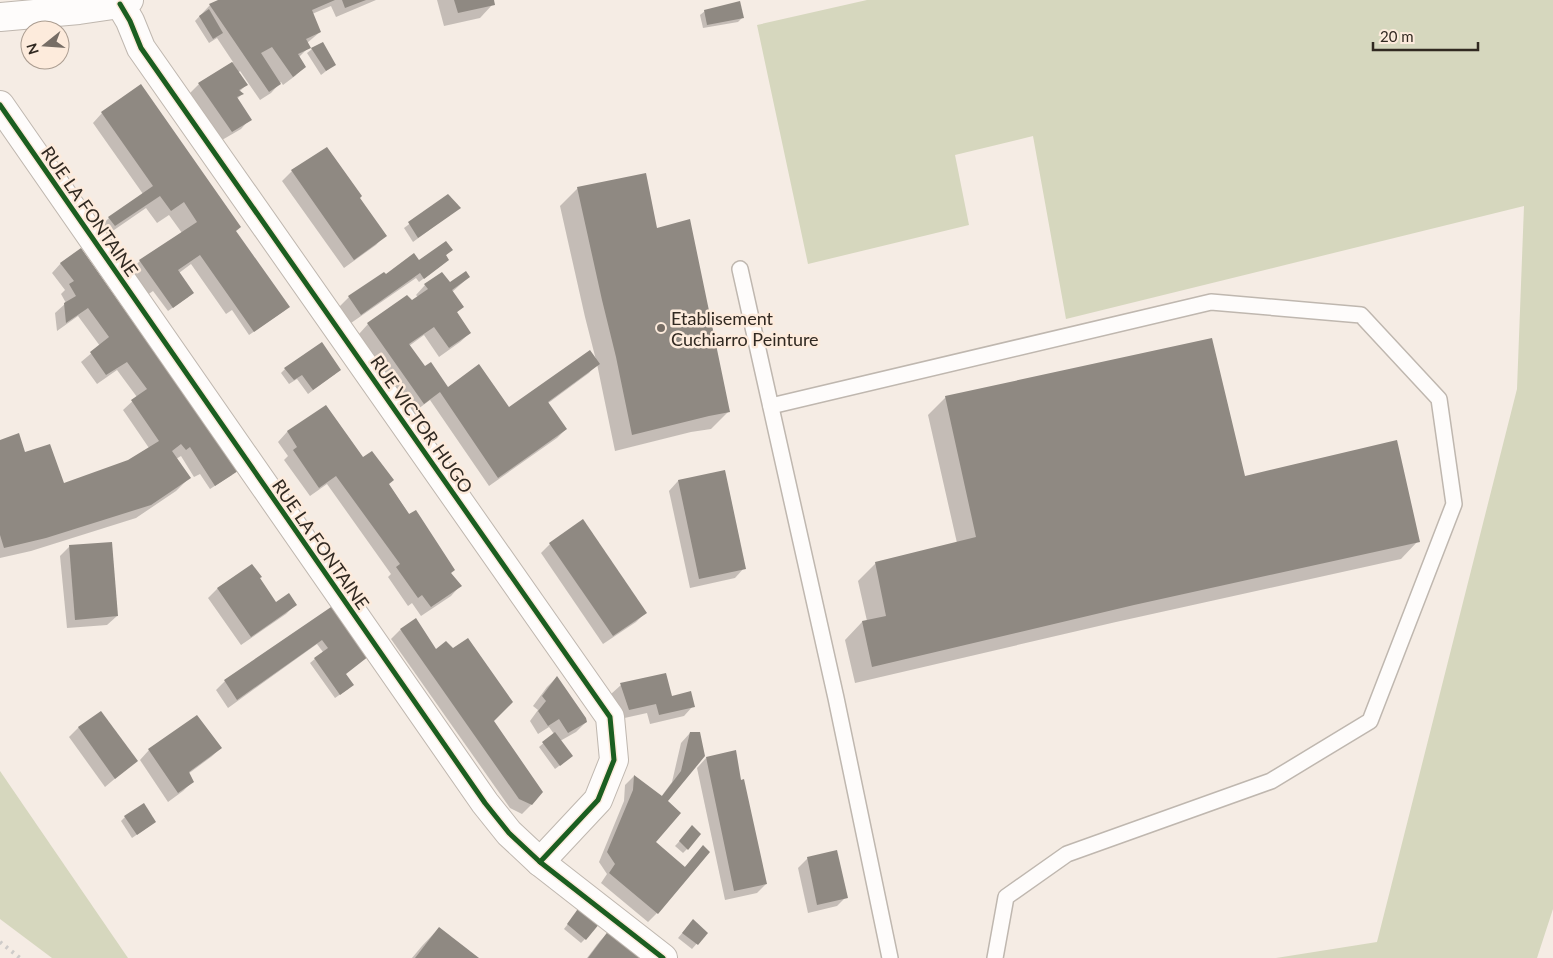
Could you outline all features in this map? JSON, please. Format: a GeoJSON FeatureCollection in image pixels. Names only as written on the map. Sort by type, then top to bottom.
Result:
{"type":"FeatureCollection","features":[{"type":"Feature","properties":{"kind":"street"},"geometry":{"type":"LineString","coordinates":[[0,17],[79,10],[124,2]]}},
{"type":"Feature","properties":{"kind":"street","name":"RUE VICTOR HUGO"},"geometry":{"type":"LineString","coordinates":[[124,2],[141,48],[610,717],[614,760],[598,800],[540,862]]}},
{"type":"Feature","properties":{"kind":"street","name":"RUE LA FONTAINE"},"geometry":{"type":"LineString","coordinates":[[0,105],[485,803],[509,833],[540,862],[663,958]]}},
{"type":"Feature","properties":{"kind":"lane"},"geometry":{"type":"LineString","coordinates":[[740,269],[836,698],[890,958]]}},
{"type":"Feature","properties":{"kind":"lane"},"geometry":{"type":"LineString","coordinates":[[771,406],[1211,302],[1361,315],[1439,399],[1454,504],[1370,721],[1271,781],[1067,854],[1006,897],[995,958]]}},
{"type":"Feature","properties":{"kind":"green space"},"geometry":{"type":"Polygon","coordinates":[[[867,0],[1553,0],[1553,909],[1537,958],[1276,958],[1377,942],[1517,389],[1524,206],[1066,319],[1033,136],[955,155],[969,225],[808,264],[757,25],[867,0]]]}},
{"type":"Feature","properties":{"kind":"green space"},"geometry":{"type":"Polygon","coordinates":[[[0,771],[128,958],[52,958],[0,919],[0,771]]]}},
{"type":"Feature","properties":{"kind":"building"},"geometry":{"type":"Polygon","coordinates":[[[218,0],[335,0],[312,10],[321,32],[306,39],[311,48],[298,54],[306,67],[293,77],[272,47],[261,53],[281,84],[269,92],[209,4],[218,0]]]}},
{"type":"Feature","properties":{"kind":"building"},"geometry":{"type":"Polygon","coordinates":[[[342,0],[366,0],[345,8],[342,0]]]}},
{"type":"Feature","properties":{"kind":"building"},"geometry":{"type":"Polygon","coordinates":[[[454,0],[494,0],[495,5],[458,13],[454,0]]]}},
{"type":"Feature","properties":{"kind":"building"},"geometry":{"type":"Polygon","coordinates":[[[740,1],[744,18],[707,25],[704,10],[740,1]]]}},
{"type":"Feature","properties":{"kind":"building"},"geometry":{"type":"Polygon","coordinates":[[[209,9],[223,33],[213,39],[199,16],[209,9]]]}},
{"type":"Feature","properties":{"kind":"building"},"geometry":{"type":"Polygon","coordinates":[[[323,42],[336,65],[326,71],[311,48],[323,42]]]}},
{"type":"Feature","properties":{"kind":"building"},"geometry":{"type":"Polygon","coordinates":[[[232,62],[248,85],[239,90],[244,94],[237,97],[252,120],[232,132],[198,83],[232,62]]]}},
{"type":"Feature","properties":{"kind":"building"},"geometry":{"type":"Polygon","coordinates":[[[141,84],[241,227],[236,231],[290,307],[254,332],[200,255],[178,270],[194,293],[173,308],[139,260],[197,222],[184,202],[171,211],[160,196],[115,226],[108,217],[153,186],[101,112],[141,84]]]}},
{"type":"Feature","properties":{"kind":"building"},"geometry":{"type":"Polygon","coordinates":[[[327,147],[362,196],[360,198],[387,236],[354,260],[291,170],[327,147]]]}},
{"type":"Feature","properties":{"kind":"building","name":"Etablisement Cuchiarro Peinture"},"geometry":{"type":"Polygon","coordinates":[[[646,173],[657,228],[690,219],[730,412],[632,435],[577,187],[646,173]]]}},
{"type":"Feature","properties":{"kind":"building"},"geometry":{"type":"Polygon","coordinates":[[[448,194],[461,208],[418,238],[408,222],[448,194]]]}},
{"type":"Feature","properties":{"kind":"building"},"geometry":{"type":"Polygon","coordinates":[[[446,241],[453,250],[446,255],[449,260],[424,279],[420,273],[361,315],[348,296],[384,272],[386,274],[414,253],[419,260],[446,241]]]}},
{"type":"Feature","properties":{"kind":"building"},"geometry":{"type":"Polygon","coordinates":[[[81,248],[238,471],[215,486],[190,447],[186,450],[181,444],[172,451],[191,478],[151,505],[46,538],[4,548],[0,535],[0,440],[19,433],[25,452],[50,444],[64,483],[128,460],[159,441],[131,400],[147,389],[127,362],[106,375],[90,352],[109,337],[88,308],[66,323],[64,303],[76,296],[69,284],[74,281],[60,263],[81,248]]]}},
{"type":"Feature","properties":{"kind":"building"},"geometry":{"type":"Polygon","coordinates":[[[466,271],[470,277],[452,290],[464,307],[457,312],[471,333],[449,348],[434,327],[409,344],[425,366],[431,362],[448,387],[479,364],[509,407],[590,350],[600,364],[548,402],[567,429],[498,478],[440,392],[424,404],[367,323],[407,295],[412,300],[428,289],[424,284],[442,272],[450,282],[466,271]]]}},
{"type":"Feature","properties":{"kind":"building"},"geometry":{"type":"Polygon","coordinates":[[[1212,338],[1245,476],[1397,440],[1420,542],[1134,605],[872,667],[862,621],[886,616],[875,562],[976,537],[945,396],[1212,338]]]}},
{"type":"Feature","properties":{"kind":"building"},"geometry":{"type":"Polygon","coordinates":[[[322,342],[341,370],[313,390],[302,375],[294,380],[284,368],[322,342]]]}},
{"type":"Feature","properties":{"kind":"building"},"geometry":{"type":"Polygon","coordinates":[[[326,405],[363,457],[372,451],[394,480],[389,484],[409,514],[416,510],[455,570],[451,573],[462,586],[431,607],[422,595],[418,598],[396,567],[400,564],[336,476],[319,488],[293,450],[297,447],[287,431],[326,405]]]}},
{"type":"Feature","properties":{"kind":"building"},"geometry":{"type":"Polygon","coordinates":[[[725,470],[746,569],[699,579],[678,480],[725,470]]]}},
{"type":"Feature","properties":{"kind":"building"},"geometry":{"type":"Polygon","coordinates":[[[583,519],[647,613],[613,636],[549,543],[583,519]]]}},
{"type":"Feature","properties":{"kind":"building"},"geometry":{"type":"Polygon","coordinates":[[[112,542],[118,616],[75,620],[69,545],[112,542]]]}},
{"type":"Feature","properties":{"kind":"building"},"geometry":{"type":"Polygon","coordinates":[[[252,564],[262,577],[260,578],[276,602],[289,593],[297,605],[251,637],[217,588],[252,564]]]}},
{"type":"Feature","properties":{"kind":"building"},"geometry":{"type":"Polygon","coordinates":[[[334,605],[369,656],[346,674],[354,685],[340,695],[314,658],[328,648],[322,640],[237,700],[224,680],[334,605]]]}},
{"type":"Feature","properties":{"kind":"building"},"geometry":{"type":"Polygon","coordinates":[[[416,618],[436,649],[446,641],[453,648],[468,638],[513,702],[494,721],[543,792],[532,805],[519,799],[400,629],[416,618]]]}},
{"type":"Feature","properties":{"kind":"building"},"geometry":{"type":"Polygon","coordinates":[[[666,673],[672,696],[691,691],[695,707],[659,715],[656,704],[629,710],[620,683],[666,673]]]}},
{"type":"Feature","properties":{"kind":"building"},"geometry":{"type":"Polygon","coordinates":[[[557,676],[587,722],[568,733],[559,719],[548,726],[538,711],[546,701],[542,696],[557,676]]]}},
{"type":"Feature","properties":{"kind":"building"},"geometry":{"type":"Polygon","coordinates":[[[101,711],[138,761],[115,779],[78,727],[101,711]]]}},
{"type":"Feature","properties":{"kind":"building"},"geometry":{"type":"Polygon","coordinates":[[[197,715],[222,748],[189,772],[194,782],[178,793],[148,749],[197,715]]]}},
{"type":"Feature","properties":{"kind":"building"},"geometry":{"type":"Polygon","coordinates":[[[555,732],[573,756],[560,766],[542,742],[555,732]]]}},
{"type":"Feature","properties":{"kind":"building"},"geometry":{"type":"Polygon","coordinates":[[[690,732],[700,732],[705,756],[668,801],[681,813],[656,842],[685,867],[703,845],[710,852],[658,914],[609,873],[615,864],[607,852],[633,790],[634,775],[662,796],[681,771],[690,732]]]}},
{"type":"Feature","properties":{"kind":"building"},"geometry":{"type":"Polygon","coordinates":[[[736,750],[741,780],[744,779],[767,884],[734,891],[706,757],[736,750]]]}},
{"type":"Feature","properties":{"kind":"building"},"geometry":{"type":"Polygon","coordinates":[[[144,803],[156,822],[137,835],[124,816],[144,803]]]}},
{"type":"Feature","properties":{"kind":"building"},"geometry":{"type":"Polygon","coordinates":[[[692,825],[701,834],[688,850],[679,841],[692,825]]]}},
{"type":"Feature","properties":{"kind":"building"},"geometry":{"type":"Polygon","coordinates":[[[837,850],[848,898],[817,905],[807,857],[837,850]]]}},
{"type":"Feature","properties":{"kind":"building"},"geometry":{"type":"Polygon","coordinates":[[[580,906],[600,923],[586,940],[567,924],[580,906]]]}},
{"type":"Feature","properties":{"kind":"building"},"geometry":{"type":"Polygon","coordinates":[[[693,919],[708,933],[698,945],[682,933],[693,919]]]}},
{"type":"Feature","properties":{"kind":"building"},"geometry":{"type":"Polygon","coordinates":[[[439,927],[479,958],[415,958],[439,927]]]}},
{"type":"Feature","properties":{"kind":"building"},"geometry":{"type":"Polygon","coordinates":[[[609,930],[644,958],[588,958],[609,930]]]}},
{"type":"Feature","properties":{"kind":"railway"},"geometry":{"type":"LineString","coordinates":[[0,942],[20,958]]}},
{"type":"Feature","properties":{"kind":"cycle path"},"geometry":{"type":"LineString","coordinates":[[120,4],[130,21],[141,48],[610,717],[614,760],[598,800],[540,862]]}},
{"type":"Feature","properties":{"kind":"cycle path"},"geometry":{"type":"LineString","coordinates":[[0,105],[485,803],[509,833],[540,862],[663,958]]}},
{"type":"Feature","properties":{"kind":"place","name":"Etablisement Cuchiarro Peinture"},"geometry":{"type":"Point","coordinates":[661,328]}}]}
